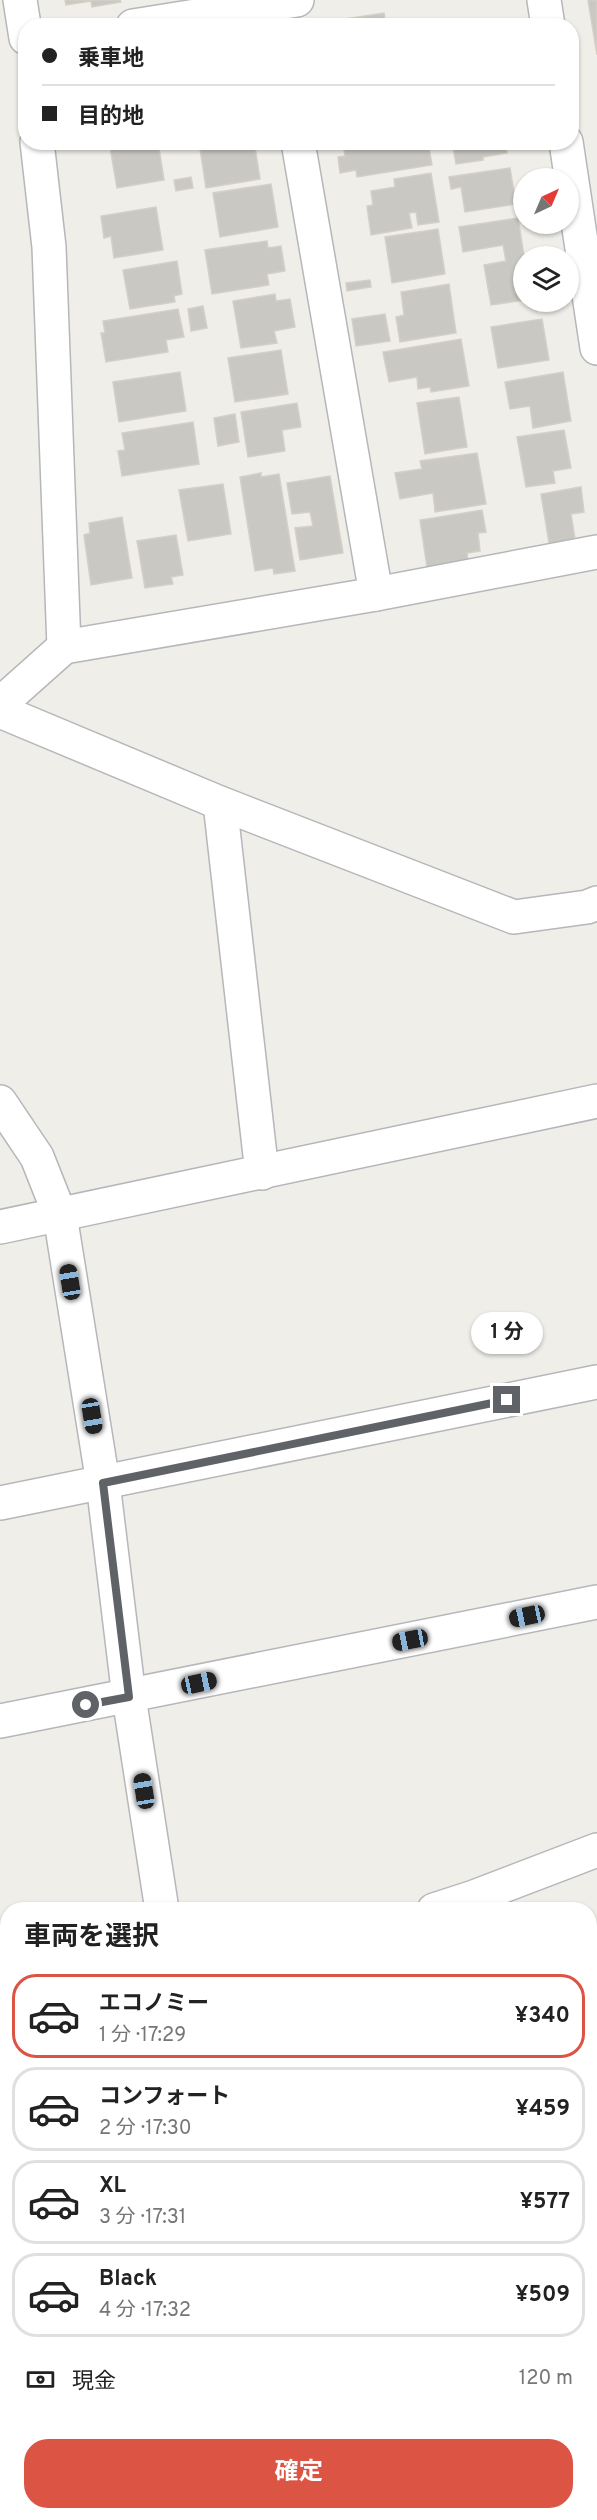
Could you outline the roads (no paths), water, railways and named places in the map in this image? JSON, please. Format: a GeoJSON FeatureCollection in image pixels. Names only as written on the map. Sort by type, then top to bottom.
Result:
{"type":"FeatureCollection","features":[{"type":"Feature","properties":{"kind":"street"},"geometry":{"type":"LineString","coordinates":[[20,0],[23,18]]}},
{"type":"Feature","properties":{"kind":"street"},"geometry":{"type":"LineString","coordinates":[[544,0],[547,18]]}},
{"type":"Feature","properties":{"kind":"street"},"geometry":{"type":"LineString","coordinates":[[195,18],[281,7]]}},
{"type":"Feature","properties":{"kind":"street"},"geometry":{"type":"LineString","coordinates":[[0,45],[18,42]]}},
{"type":"Feature","properties":{"kind":"street"},"geometry":{"type":"LineString","coordinates":[[38,150],[49,247],[64,647]]}},
{"type":"Feature","properties":{"kind":"street"},"geometry":{"type":"LineString","coordinates":[[299,150],[376,594]]}},
{"type":"Feature","properties":{"kind":"street"},"geometry":{"type":"LineString","coordinates":[[567,150],[597,348]]}},
{"type":"Feature","properties":{"kind":"street"},"geometry":{"type":"LineString","coordinates":[[0,704],[64,647],[376,594],[597,552]]}},
{"type":"Feature","properties":{"kind":"street"},"geometry":{"type":"LineString","coordinates":[[0,711],[220,803],[514,917],[587,907],[597,903]]}},
{"type":"Feature","properties":{"kind":"street"},"geometry":{"type":"LineString","coordinates":[[220,803],[262,1173]]}},
{"type":"Feature","properties":{"kind":"street"},"geometry":{"type":"LineString","coordinates":[[0,1227],[597,1101]]}},
{"type":"Feature","properties":{"kind":"street"},"geometry":{"type":"LineString","coordinates":[[0,1102],[37,1156],[60,1215],[103,1483],[129,1697],[161,1902]]}},
{"type":"Feature","properties":{"kind":"street"},"geometry":{"type":"LineString","coordinates":[[0,1503],[597,1382]]}},
{"type":"Feature","properties":{"kind":"street"},"geometry":{"type":"LineString","coordinates":[[0,1721],[597,1602]]}},
{"type":"Feature","properties":{"kind":"street"},"geometry":{"type":"LineString","coordinates":[[459,1902],[597,1850]]}}]}
